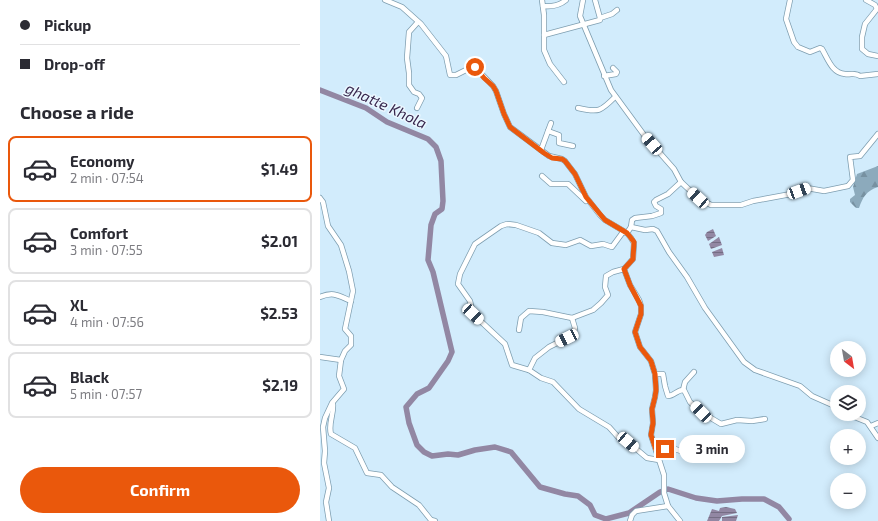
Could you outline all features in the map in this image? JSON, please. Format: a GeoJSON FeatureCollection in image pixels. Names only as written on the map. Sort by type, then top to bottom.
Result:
{"type":"FeatureCollection","features":[{"type":"Feature","properties":{"kind":"street"},"geometry":{"type":"LineString","coordinates":[[386,0],[402,7],[418,22],[443,51],[448,60],[450,75],[456,75],[471,67],[475,67],[496,91],[510,127],[552,158],[562,159],[565,161],[575,174],[586,197],[596,210],[605,220],[627,233],[634,242],[633,259],[624,269],[606,276],[605,287],[608,295],[602,304],[593,310],[572,318],[543,312],[529,312],[521,318],[519,330]]}},
{"type":"Feature","properties":{"kind":"street"},"geometry":{"type":"LineString","coordinates":[[542,0],[544,35],[543,48],[553,69],[564,82]]}},
{"type":"Feature","properties":{"kind":"street"},"geometry":{"type":"LineString","coordinates":[[543,6],[557,6],[566,0]]}},
{"type":"Feature","properties":{"kind":"street"},"geometry":{"type":"LineString","coordinates":[[583,0],[580,16],[604,76],[615,97],[644,135],[674,169],[681,182],[698,198],[711,206],[741,205],[753,201],[791,194],[807,188],[824,191],[848,186],[853,180],[850,157],[860,156],[878,134]]}},
{"type":"Feature","properties":{"kind":"street"},"geometry":{"type":"LineString","coordinates":[[595,0],[600,18]]}},
{"type":"Feature","properties":{"kind":"street"},"geometry":{"type":"LineString","coordinates":[[790,0],[786,19],[794,42],[798,47],[810,52],[820,48],[822,49],[832,68],[844,74],[856,73],[860,76],[878,74]]}},
{"type":"Feature","properties":{"kind":"street"},"geometry":{"type":"LineString","coordinates":[[866,0],[875,5],[877,9],[866,24],[862,37],[862,49],[868,54],[878,56]]}},
{"type":"Feature","properties":{"kind":"street"},"geometry":{"type":"LineString","coordinates":[[544,35],[600,20],[600,18],[612,14],[617,10]]}},
{"type":"Feature","properties":{"kind":"street"},"geometry":{"type":"LineString","coordinates":[[417,108],[422,98],[419,94],[414,92],[409,85],[407,58],[409,32],[418,22]]}},
{"type":"Feature","properties":{"kind":"street"},"geometry":{"type":"LineString","coordinates":[[604,76],[616,74],[617,72],[613,68]]}},
{"type":"Feature","properties":{"kind":"street"},"geometry":{"type":"LineString","coordinates":[[578,108],[600,110],[615,97]]}},
{"type":"Feature","properties":{"kind":"street"},"geometry":{"type":"LineString","coordinates":[[541,150],[550,123]]}},
{"type":"Feature","properties":{"kind":"street"},"geometry":{"type":"LineString","coordinates":[[548,131],[559,135],[559,143],[573,146]]}},
{"type":"Feature","properties":{"kind":"street"},"geometry":{"type":"LineString","coordinates":[[542,176],[550,184],[568,184],[596,210]]}},
{"type":"Feature","properties":{"kind":"street"},"geometry":{"type":"LineString","coordinates":[[627,233],[631,227],[632,220],[635,218],[652,216],[661,213],[661,209],[656,206],[654,202],[668,194],[681,182]]}},
{"type":"Feature","properties":{"kind":"street"},"geometry":{"type":"LineString","coordinates":[[320,198],[323,202],[328,226],[341,245],[353,291],[345,328],[351,336],[351,345],[345,351],[341,360],[339,376],[344,389],[332,403],[325,418],[323,427],[325,450],[324,462],[329,488],[326,502],[329,521]]}},
{"type":"Feature","properties":{"kind":"street"},"geometry":{"type":"LineString","coordinates":[[627,233],[623,232],[612,246],[603,244],[591,246],[580,240],[566,245],[552,243],[539,233],[516,225],[507,224],[501,226],[475,244],[460,274],[458,284],[470,301],[473,314],[505,344],[512,364],[529,370],[541,378],[553,382],[579,409],[610,427],[618,436],[628,442],[647,458],[659,460]]}},
{"type":"Feature","properties":{"kind":"street"},"geometry":{"type":"LineString","coordinates":[[631,227],[644,230],[653,229],[657,231],[668,252],[687,277],[705,308],[744,362],[755,370],[800,386],[812,396],[830,404]]}},
{"type":"Feature","properties":{"kind":"street"},"geometry":{"type":"LineString","coordinates":[[624,269],[630,285],[641,306],[641,314],[635,332],[640,347],[651,361],[655,374],[656,390],[652,409],[653,423],[651,435],[664,475],[664,493],[668,506],[680,521]]}},
{"type":"Feature","properties":{"kind":"street"},"geometry":{"type":"LineString","coordinates":[[320,297],[327,294],[334,294],[351,301]]}},
{"type":"Feature","properties":{"kind":"street"},"geometry":{"type":"LineString","coordinates":[[529,370],[534,358],[549,347],[573,335],[575,328],[572,318]]}},
{"type":"Feature","properties":{"kind":"street"},"geometry":{"type":"LineString","coordinates":[[320,357],[341,360]]}},
{"type":"Feature","properties":{"kind":"street"},"geometry":{"type":"LineString","coordinates":[[655,374],[662,373],[664,375],[668,396],[671,396],[683,390],[686,380],[694,372]]}},
{"type":"Feature","properties":{"kind":"street"},"geometry":{"type":"LineString","coordinates":[[683,390],[685,391],[690,402],[701,412],[721,424],[738,420],[752,421],[765,419]]}},
{"type":"Feature","properties":{"kind":"street"},"geometry":{"type":"LineString","coordinates":[[332,403],[333,410],[330,428],[331,434],[355,448],[368,473],[381,475],[392,487],[419,505],[432,520],[435,521]]}},
{"type":"Feature","properties":{"kind":"street"},"geometry":{"type":"LineString","coordinates":[[866,421],[871,426],[878,438]]}},
{"type":"Feature","properties":{"kind":"street"},"geometry":{"type":"LineString","coordinates":[[871,426],[878,422]]}},
{"type":"Feature","properties":{"kind":"street"},"geometry":{"type":"LineString","coordinates":[[656,450],[675,449],[707,460]]}},
{"type":"Feature","properties":{"kind":"street"},"geometry":{"type":"LineString","coordinates":[[630,521],[636,511],[668,506]]}},
{"type":"Feature","properties":{"kind":"green space"},"geometry":{"type":"Polygon","coordinates":[[[878,166],[878,187],[868,193],[859,208],[856,208],[850,202],[850,199],[855,195],[853,187],[857,174],[878,166]]]}},
{"type":"Feature","properties":{"kind":"shaded area"},"geometry":{"type":"Polygon","coordinates":[[[713,229],[716,236],[708,241],[705,235],[713,229]]]}},
{"type":"Feature","properties":{"kind":"shaded area"},"geometry":{"type":"Polygon","coordinates":[[[719,237],[722,245],[711,249],[709,244],[719,237]]]}},
{"type":"Feature","properties":{"kind":"shaded area"},"geometry":{"type":"Polygon","coordinates":[[[722,248],[724,255],[714,257],[712,252],[722,248]]]}},
{"type":"Feature","properties":{"kind":"shaded area"},"geometry":{"type":"Polygon","coordinates":[[[726,507],[735,509],[737,513],[722,516],[719,521],[707,521],[712,509],[719,511],[720,508],[726,507]]]}},
{"type":"Feature","properties":{"kind":"shaded area"},"geometry":{"type":"Polygon","coordinates":[[[738,515],[736,521],[722,521],[722,517],[738,515]]]}},
{"type":"Feature","properties":{"kind":"waterway","name":"ghatte Khola"},"geometry":{"type":"LineString","coordinates":[[320,90],[366,108],[387,122],[428,139],[436,147],[441,161],[442,209],[435,214],[431,225],[428,260],[433,272],[452,352],[448,361],[429,388],[417,394],[406,407],[409,423],[417,445],[424,452],[432,456],[448,454],[458,455],[475,450],[495,447],[511,452],[540,487],[578,496],[590,505],[595,515],[606,519],[629,513],[660,492],[668,489],[696,498],[717,501],[764,499],[779,507],[789,519]]}},
{"type":"Feature","properties":{"kind":"route"},"geometry":{"type":"LineString","coordinates":[[475,67],[496,91],[510,127],[552,158],[562,159],[565,161],[575,174],[583,193],[605,220],[627,233],[634,242],[633,259],[624,269],[630,285],[641,306],[641,314],[635,332],[640,347],[651,361],[655,374],[656,390],[652,409],[653,423],[651,435],[656,450],[665,449]]}}]}
